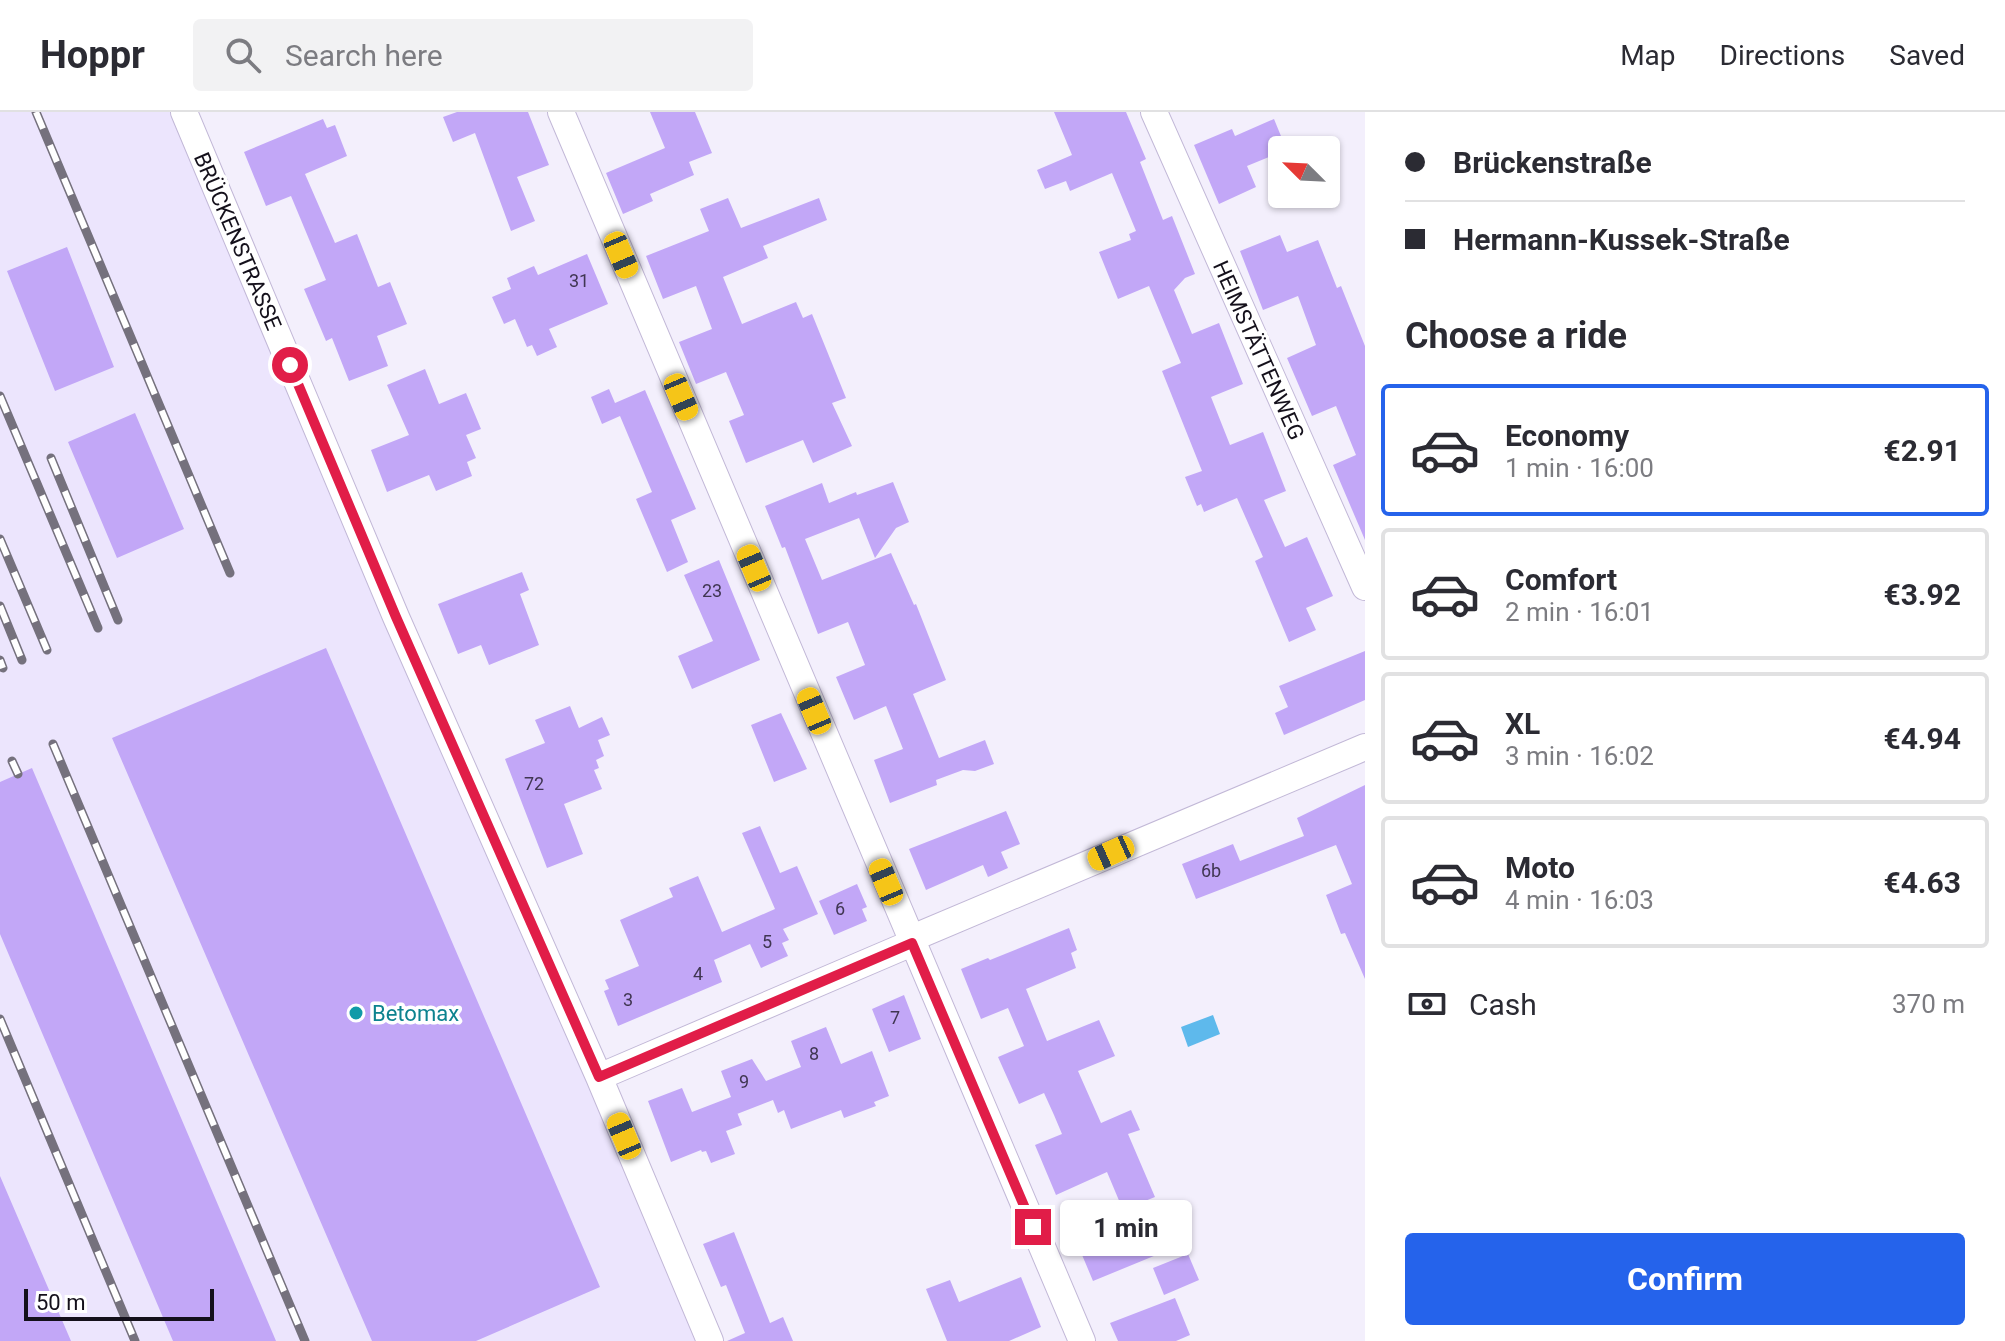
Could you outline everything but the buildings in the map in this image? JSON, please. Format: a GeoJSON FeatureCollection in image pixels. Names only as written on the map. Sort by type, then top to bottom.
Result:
{"type":"FeatureCollection","features":[{"type":"Feature","properties":{"kind":"street","name":"BRÜCKENSTRASSE"},"geometry":{"type":"LineString","coordinates":[[184,112],[402,632],[599,1077],[710,1341]]}},
{"type":"Feature","properties":{"kind":"street"},"geometry":{"type":"LineString","coordinates":[[561,112],[1082,1341]]}},
{"type":"Feature","properties":{"kind":"street","name":"HEIMSTÄTTENWEG"},"geometry":{"type":"LineString","coordinates":[[1162,115],[1365,587]]}},
{"type":"Feature","properties":{"kind":"street"},"geometry":{"type":"LineString","coordinates":[[599,1077],[1365,747]]}},
{"type":"Feature","properties":{"kind":"shaded area"},"geometry":{"type":"Polygon","coordinates":[[[0,112],[184,112],[710,1341],[0,1341],[0,112]]]}},
{"type":"Feature","properties":{"kind":"water"},"geometry":{"type":"Polygon","coordinates":[[[1213,1015],[1220,1034],[1188,1047],[1181,1027],[1213,1015]]]}},
{"type":"Feature","properties":{"kind":"railway"},"geometry":{"type":"LineString","coordinates":[[36,112],[230,573]]}},
{"type":"Feature","properties":{"kind":"railway"},"geometry":{"type":"LineString","coordinates":[[0,396],[98,628]]}},
{"type":"Feature","properties":{"kind":"railway"},"geometry":{"type":"LineString","coordinates":[[51,458],[118,620]]}},
{"type":"Feature","properties":{"kind":"railway"},"geometry":{"type":"LineString","coordinates":[[0,539],[47,650]]}},
{"type":"Feature","properties":{"kind":"railway"},"geometry":{"type":"LineString","coordinates":[[0,606],[22,660]]}},
{"type":"Feature","properties":{"kind":"railway"},"geometry":{"type":"LineString","coordinates":[[0,660],[3,668]]}},
{"type":"Feature","properties":{"kind":"railway"},"geometry":{"type":"LineString","coordinates":[[53,744],[305,1341]]}},
{"type":"Feature","properties":{"kind":"railway"},"geometry":{"type":"LineString","coordinates":[[12,761],[18,774]]}},
{"type":"Feature","properties":{"kind":"railway"},"geometry":{"type":"LineString","coordinates":[[0,1019],[135,1341]]}},
{"type":"Feature","properties":{"kind":"place","name":"Betomax"},"geometry":{"type":"Point","coordinates":[356,1013]}},
{"type":"Feature","properties":{"kind":"route"},"geometry":{"type":"LineString","coordinates":[[290,365],[396,617],[599,1077],[912,943],[1033,1227]]}}]}
